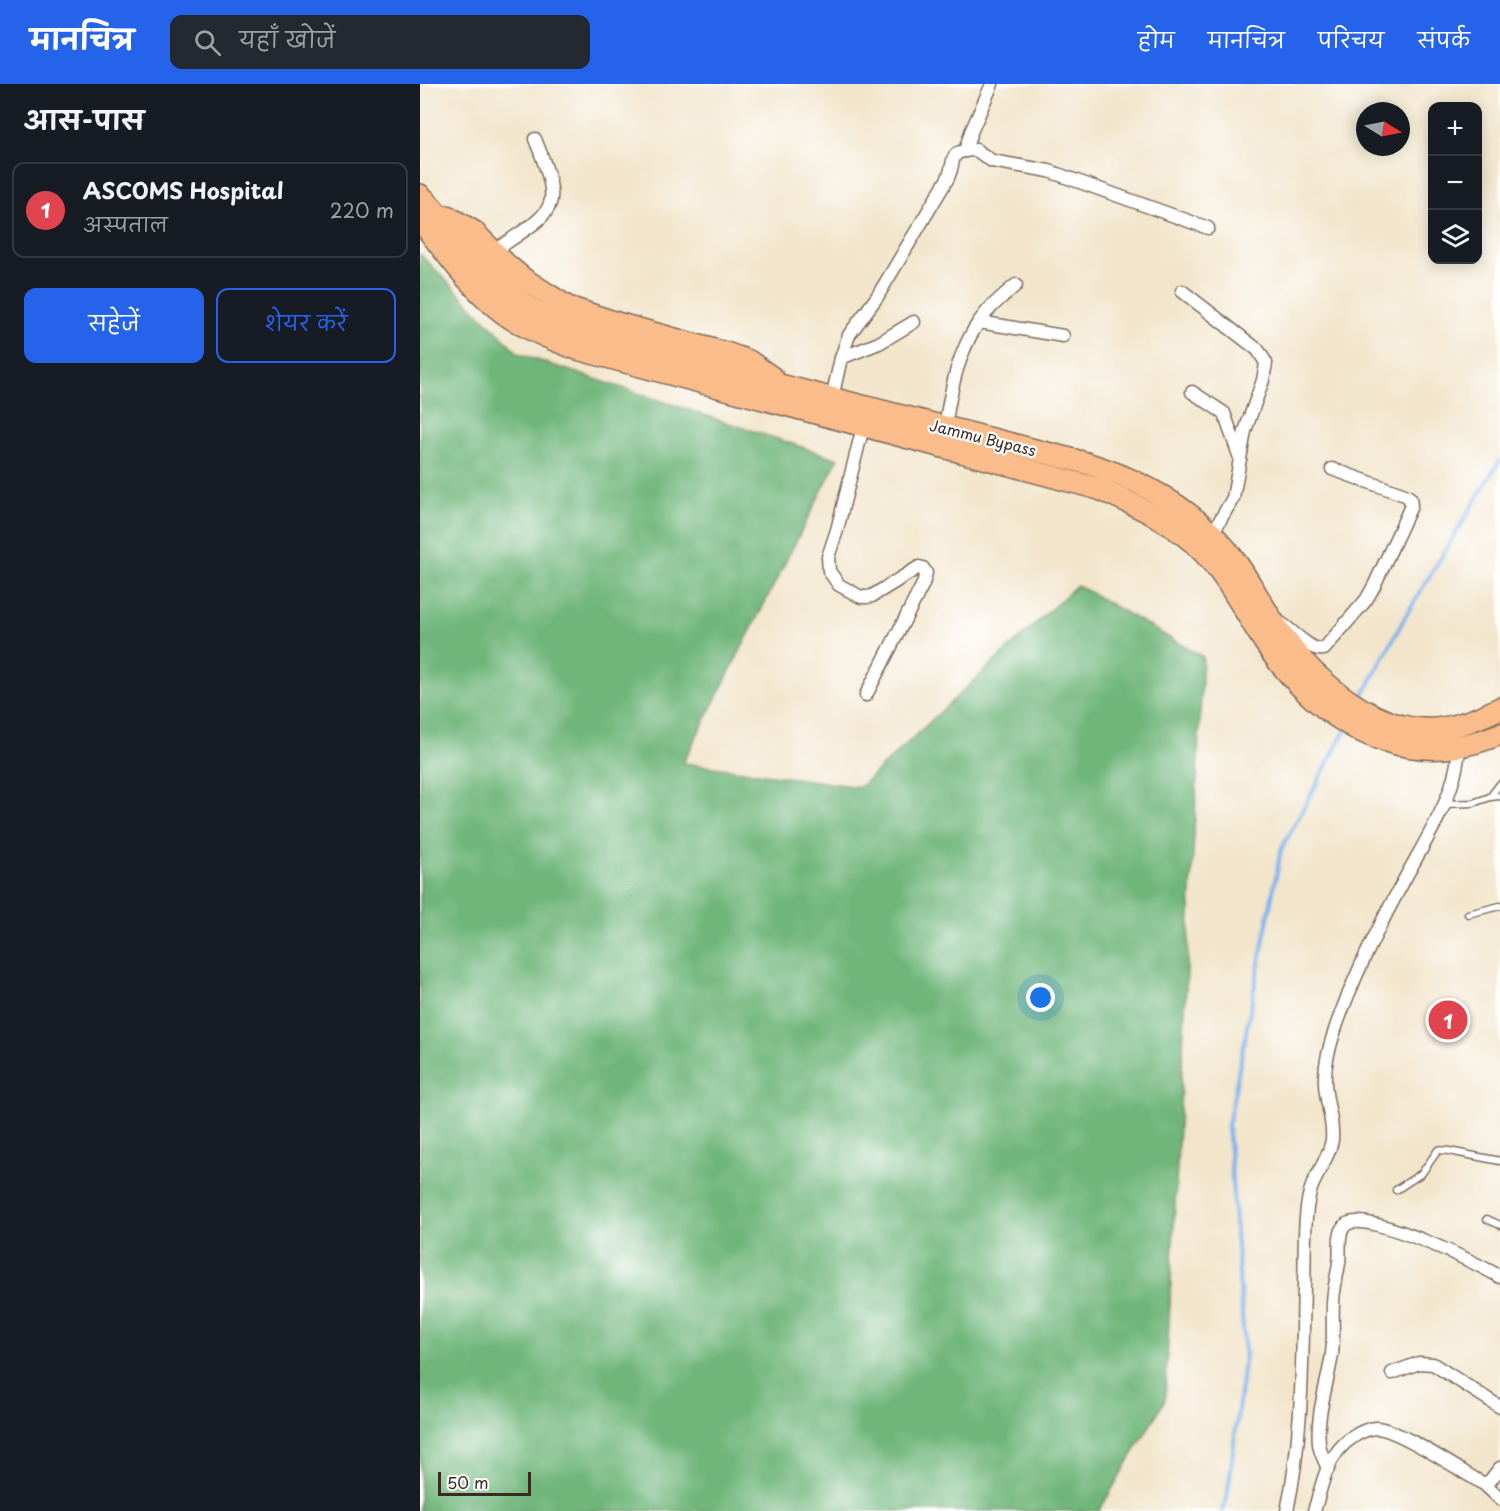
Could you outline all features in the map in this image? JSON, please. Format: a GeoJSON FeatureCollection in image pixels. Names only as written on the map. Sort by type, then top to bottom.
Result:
{"type":"FeatureCollection","features":[{"type":"Feature","properties":{"kind":"highway","name":"Jammu Bypass"},"geometry":{"type":"LineString","coordinates":[[420,195],[454,265],[506,315],[541,335],[576,349],[1099,489],[1162,520],[1203,552],[1222,576],[1287,673],[1322,692],[1399,726],[1420,729],[1458,725],[1500,708]]}},
{"type":"Feature","properties":{"kind":"highway"},"geometry":{"type":"LineString","coordinates":[[428,215],[473,231],[524,279],[568,307],[726,353],[763,369],[783,386]]}},
{"type":"Feature","properties":{"kind":"highway","name":"Jammu Bypass"},"geometry":{"type":"LineString","coordinates":[[428,215],[517,299],[568,328],[608,341],[1114,471],[1142,484],[1212,534],[1238,567],[1343,722],[1368,736],[1407,746],[1459,747],[1500,734]]}},
{"type":"Feature","properties":{"kind":"street"},"geometry":{"type":"LineString","coordinates":[[965,151],[993,84]]}},
{"type":"Feature","properties":{"kind":"street"},"geometry":{"type":"LineString","coordinates":[[494,252],[540,220],[550,207],[552,183],[535,139]]}},
{"type":"Feature","properties":{"kind":"street"},"geometry":{"type":"LineString","coordinates":[[832,398],[849,335],[877,297],[948,178],[953,158],[959,152],[979,151],[987,160],[1049,171],[1208,228]]}},
{"type":"Feature","properties":{"kind":"street"},"geometry":{"type":"LineString","coordinates":[[945,427],[952,383],[979,322],[994,304],[1016,285]]}},
{"type":"Feature","properties":{"kind":"street"},"geometry":{"type":"LineString","coordinates":[[1182,291],[1258,350],[1266,363],[1263,380],[1245,431],[1233,498],[1212,534]]}},
{"type":"Feature","properties":{"kind":"street"},"geometry":{"type":"LineString","coordinates":[[841,358],[879,344],[914,322]]}},
{"type":"Feature","properties":{"kind":"street"},"geometry":{"type":"LineString","coordinates":[[979,322],[1063,336]]}},
{"type":"Feature","properties":{"kind":"street"},"geometry":{"type":"LineString","coordinates":[[1192,392],[1224,413],[1240,460]]}},
{"type":"Feature","properties":{"kind":"street"},"geometry":{"type":"LineString","coordinates":[[863,427],[828,557],[829,571],[836,583],[861,597],[872,596],[919,567],[923,568],[926,573],[923,584],[867,695]]}},
{"type":"Feature","properties":{"kind":"street"},"geometry":{"type":"LineString","coordinates":[[1272,619],[1286,626],[1314,649],[1324,649],[1366,600],[1411,506],[1410,498],[1405,495],[1332,469]]}},
{"type":"Feature","properties":{"kind":"street"},"geometry":{"type":"LineString","coordinates":[[1287,1511],[1296,1461],[1301,1390],[1308,1199],[1312,1185],[1328,1156],[1332,1139],[1332,1121],[1324,1080],[1327,1060],[1337,1024],[1362,967],[1401,884],[1430,834],[1444,804],[1455,770],[1459,747],[1458,725]]}},
{"type":"Feature","properties":{"kind":"street"},"geometry":{"type":"LineString","coordinates":[[1328,1469],[1320,1451],[1319,1425],[1334,1336],[1334,1294],[1340,1260],[1340,1237],[1347,1224],[1359,1222],[1384,1227],[1428,1242],[1500,1277]]}},
{"type":"Feature","properties":{"kind":"street"},"geometry":{"type":"LineString","coordinates":[[1392,1373],[1419,1363],[1433,1364],[1500,1407]]}},
{"type":"Feature","properties":{"kind":"street"},"geometry":{"type":"LineString","coordinates":[[1314,1511],[1335,1454],[1350,1438],[1377,1428],[1410,1442],[1484,1483],[1500,1499]]}},
{"type":"Feature","properties":{"kind":"street"},"geometry":{"type":"LineString","coordinates":[[1484,1483],[1489,1482],[1500,1468]]}},
{"type":"Feature","properties":{"kind":"lane"},"geometry":{"type":"LineString","coordinates":[[1490,797],[1500,784]]}},
{"type":"Feature","properties":{"kind":"lane"},"geometry":{"type":"LineString","coordinates":[[1444,804],[1473,803],[1500,796]]}},
{"type":"Feature","properties":{"kind":"lane"},"geometry":{"type":"LineString","coordinates":[[1468,914],[1500,906]]}},
{"type":"Feature","properties":{"kind":"lane"},"geometry":{"type":"LineString","coordinates":[[1396,1190],[1422,1173],[1438,1150],[1500,1161]]}},
{"type":"Feature","properties":{"kind":"lane"},"geometry":{"type":"LineString","coordinates":[[1486,1219],[1500,1225]]}},
{"type":"Feature","properties":{"kind":"green space"},"geometry":{"type":"Polygon","coordinates":[[[420,254],[519,354],[838,459],[683,763],[860,787],[1077,585],[1203,657],[1165,1400],[1099,1511],[420,1511],[420,254]]]}},
{"type":"Feature","properties":{"kind":"waterway"},"geometry":{"type":"LineString","coordinates":[[1360,701],[1405,617],[1500,460]]}},
{"type":"Feature","properties":{"kind":"waterway"},"geometry":{"type":"LineString","coordinates":[[1222,1511],[1227,1499],[1245,1354],[1228,1126],[1281,850],[1346,729]]}},
{"type":"Feature","properties":{"kind":"place","name":"ASCOMS Hospital"},"geometry":{"type":"Point","coordinates":[1448,1020]}}]}
